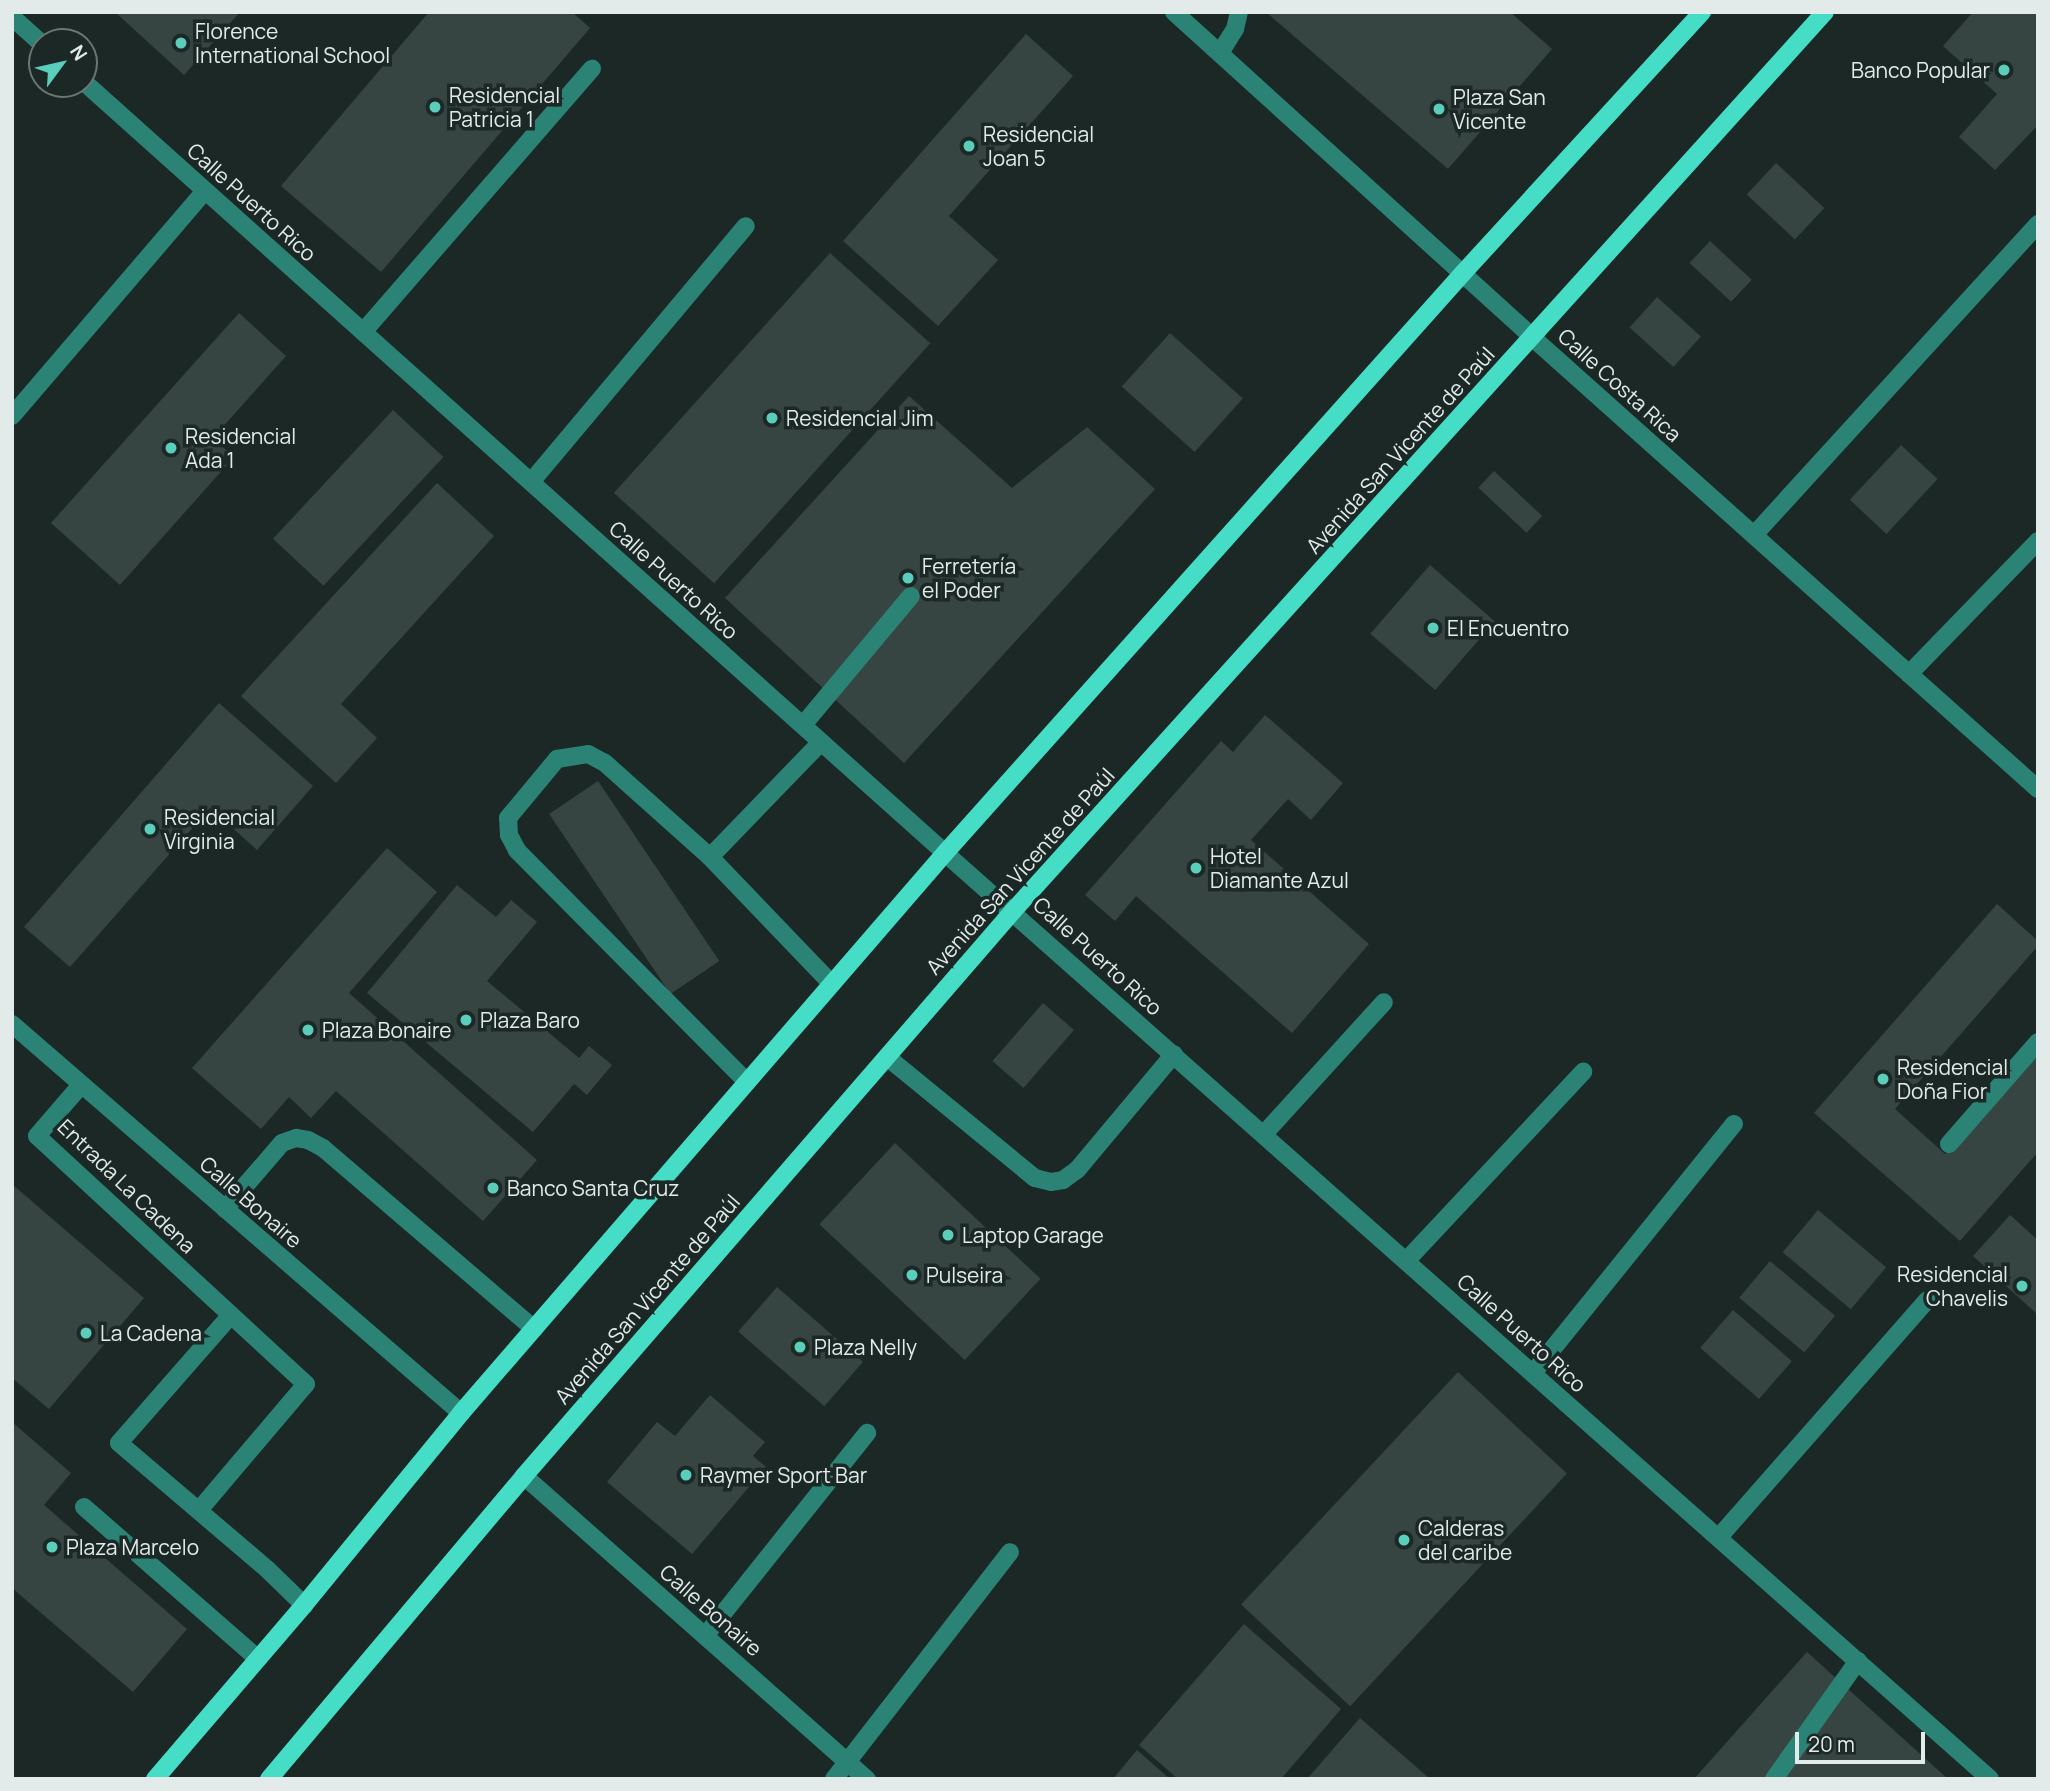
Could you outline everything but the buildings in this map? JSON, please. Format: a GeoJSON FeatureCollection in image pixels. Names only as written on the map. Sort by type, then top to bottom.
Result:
{"type":"FeatureCollection","features":[{"type":"Feature","properties":{"kind":"main road"},"geometry":{"type":"LineString","coordinates":[[155,1779],[304,1605],[461,1413],[945,853],[1463,273],[1702,12]]}},
{"type":"Feature","properties":{"kind":"main road","name":"Avenida San Vicente de Paúl"},"geometry":{"type":"LineString","coordinates":[[269,1779],[524,1476],[1013,911],[1825,12]]}},
{"type":"Feature","properties":{"kind":"street","name":"Calle Costa Rica"},"geometry":{"type":"LineString","coordinates":[[1174,12],[1533,338],[2038,789]]}},
{"type":"Feature","properties":{"kind":"street"},"geometry":{"type":"LineString","coordinates":[[1220,53],[1235,29],[1239,12]]}},
{"type":"Feature","properties":{"kind":"street"},"geometry":{"type":"LineString","coordinates":[[12,17],[28,31]]}},
{"type":"Feature","properties":{"kind":"street"},"geometry":{"type":"LineString","coordinates":[[363,332],[592,69]]}},
{"type":"Feature","properties":{"kind":"street","name":"Calle Puerto Rico"},"geometry":{"type":"LineString","coordinates":[[98,95],[945,853],[1990,1779]]}},
{"type":"Feature","properties":{"kind":"street"},"geometry":{"type":"LineString","coordinates":[[12,416],[205,191]]}},
{"type":"Feature","properties":{"kind":"street"},"geometry":{"type":"LineString","coordinates":[[1754,535],[2038,225]]}},
{"type":"Feature","properties":{"kind":"street"},"geometry":{"type":"LineString","coordinates":[[531,482],[746,226]]}},
{"type":"Feature","properties":{"kind":"street"},"geometry":{"type":"LineString","coordinates":[[1909,674],[2038,541]]}},
{"type":"Feature","properties":{"kind":"street"},"geometry":{"type":"LineString","coordinates":[[803,725],[911,596]]}},
{"type":"Feature","properties":{"kind":"street"},"geometry":{"type":"LineString","coordinates":[[710,857],[821,742]]}},
{"type":"Feature","properties":{"kind":"street"},"geometry":{"type":"LineString","coordinates":[[747,1082],[531,865],[509,835],[508,818],[556,759],[588,754],[605,763],[710,857],[832,984]]}},
{"type":"Feature","properties":{"kind":"street"},"geometry":{"type":"LineString","coordinates":[[1264,1134],[1384,1002]]}},
{"type":"Feature","properties":{"kind":"street","name":"Calle Bonaire"},"geometry":{"type":"LineString","coordinates":[[12,1024],[461,1413]]}},
{"type":"Feature","properties":{"kind":"street"},"geometry":{"type":"LineString","coordinates":[[1949,1144],[2038,1042]]}},
{"type":"Feature","properties":{"kind":"street"},"geometry":{"type":"LineString","coordinates":[[887,1057],[1035,1178],[1051,1182],[1063,1180],[1077,1170],[1174,1054]]}},
{"type":"Feature","properties":{"kind":"street"},"geometry":{"type":"LineString","coordinates":[[1407,1261],[1583,1072]]}},
{"type":"Feature","properties":{"kind":"street","name":"Entrada La Cadena"},"geometry":{"type":"LineString","coordinates":[[80,1085],[37,1136],[306,1384],[198,1510]]}},
{"type":"Feature","properties":{"kind":"street"},"geometry":{"type":"LineString","coordinates":[[1533,1373],[1734,1124]]}},
{"type":"Feature","properties":{"kind":"street"},"geometry":{"type":"LineString","coordinates":[[225,1209],[282,1143],[296,1138],[307,1140],[323,1148],[534,1329]]}},
{"type":"Feature","properties":{"kind":"street"},"geometry":{"type":"LineString","coordinates":[[1718,1537],[1927,1300]]}},
{"type":"Feature","properties":{"kind":"street"},"geometry":{"type":"LineString","coordinates":[[231,1315],[119,1443],[304,1605]]}},
{"type":"Feature","properties":{"kind":"street"},"geometry":{"type":"LineString","coordinates":[[705,1636],[867,1433]]}},
{"type":"Feature","properties":{"kind":"street","name":"Calle Bonaire"},"geometry":{"type":"LineString","coordinates":[[524,1476],[867,1779]]}},
{"type":"Feature","properties":{"kind":"street"},"geometry":{"type":"LineString","coordinates":[[84,1507],[258,1659]]}},
{"type":"Feature","properties":{"kind":"street"},"geometry":{"type":"LineString","coordinates":[[834,1779],[1010,1552]]}},
{"type":"Feature","properties":{"kind":"street"},"geometry":{"type":"LineString","coordinates":[[1774,1779],[1858,1661]]}},
{"type":"Feature","properties":{"kind":"place","name":"Florence International School"},"geometry":{"type":"Point","coordinates":[181,43]}},
{"type":"Feature","properties":{"kind":"place","name":"Banco Popular"},"geometry":{"type":"Point","coordinates":[2004,70]}},
{"type":"Feature","properties":{"kind":"place","name":"Residencial Patricia 1"},"geometry":{"type":"Point","coordinates":[435,107]}},
{"type":"Feature","properties":{"kind":"place","name":"Plaza San Vicente"},"geometry":{"type":"Point","coordinates":[1439,109]}},
{"type":"Feature","properties":{"kind":"place","name":"Residencial Joan 5"},"geometry":{"type":"Point","coordinates":[969,146]}},
{"type":"Feature","properties":{"kind":"place","name":"Residencial Jim"},"geometry":{"type":"Point","coordinates":[772,418]}},
{"type":"Feature","properties":{"kind":"place","name":"Residencial Ada 1"},"geometry":{"type":"Point","coordinates":[171,448]}},
{"type":"Feature","properties":{"kind":"place","name":"Ferretería el Poder"},"geometry":{"type":"Point","coordinates":[908,578]}},
{"type":"Feature","properties":{"kind":"place","name":"El Encuentro"},"geometry":{"type":"Point","coordinates":[1433,628]}},
{"type":"Feature","properties":{"kind":"place","name":"Residencial Virginia"},"geometry":{"type":"Point","coordinates":[150,829]}},
{"type":"Feature","properties":{"kind":"place","name":"Hotel Diamante Azul"},"geometry":{"type":"Point","coordinates":[1196,868]}},
{"type":"Feature","properties":{"kind":"place","name":"Plaza Baro"},"geometry":{"type":"Point","coordinates":[466,1020]}},
{"type":"Feature","properties":{"kind":"place","name":"Plaza Bonaire"},"geometry":{"type":"Point","coordinates":[308,1030]}},
{"type":"Feature","properties":{"kind":"place","name":"Residencial Doña Fior"},"geometry":{"type":"Point","coordinates":[1883,1079]}},
{"type":"Feature","properties":{"kind":"place","name":"Banco Santa Cruz"},"geometry":{"type":"Point","coordinates":[493,1188]}},
{"type":"Feature","properties":{"kind":"place","name":"Laptop Garage"},"geometry":{"type":"Point","coordinates":[948,1235]}},
{"type":"Feature","properties":{"kind":"place","name":"Pulseira"},"geometry":{"type":"Point","coordinates":[912,1275]}},
{"type":"Feature","properties":{"kind":"place","name":"Residencial Chavelis"},"geometry":{"type":"Point","coordinates":[2022,1286]}},
{"type":"Feature","properties":{"kind":"place","name":"La Cadena"},"geometry":{"type":"Point","coordinates":[86,1333]}},
{"type":"Feature","properties":{"kind":"place","name":"Plaza Nelly"},"geometry":{"type":"Point","coordinates":[800,1347]}},
{"type":"Feature","properties":{"kind":"place","name":"Raymer Sport Bar"},"geometry":{"type":"Point","coordinates":[686,1475]}},
{"type":"Feature","properties":{"kind":"place","name":"Calderas del caribe"},"geometry":{"type":"Point","coordinates":[1404,1540]}},
{"type":"Feature","properties":{"kind":"place","name":"Plaza Marcelo"},"geometry":{"type":"Point","coordinates":[52,1547]}}]}
